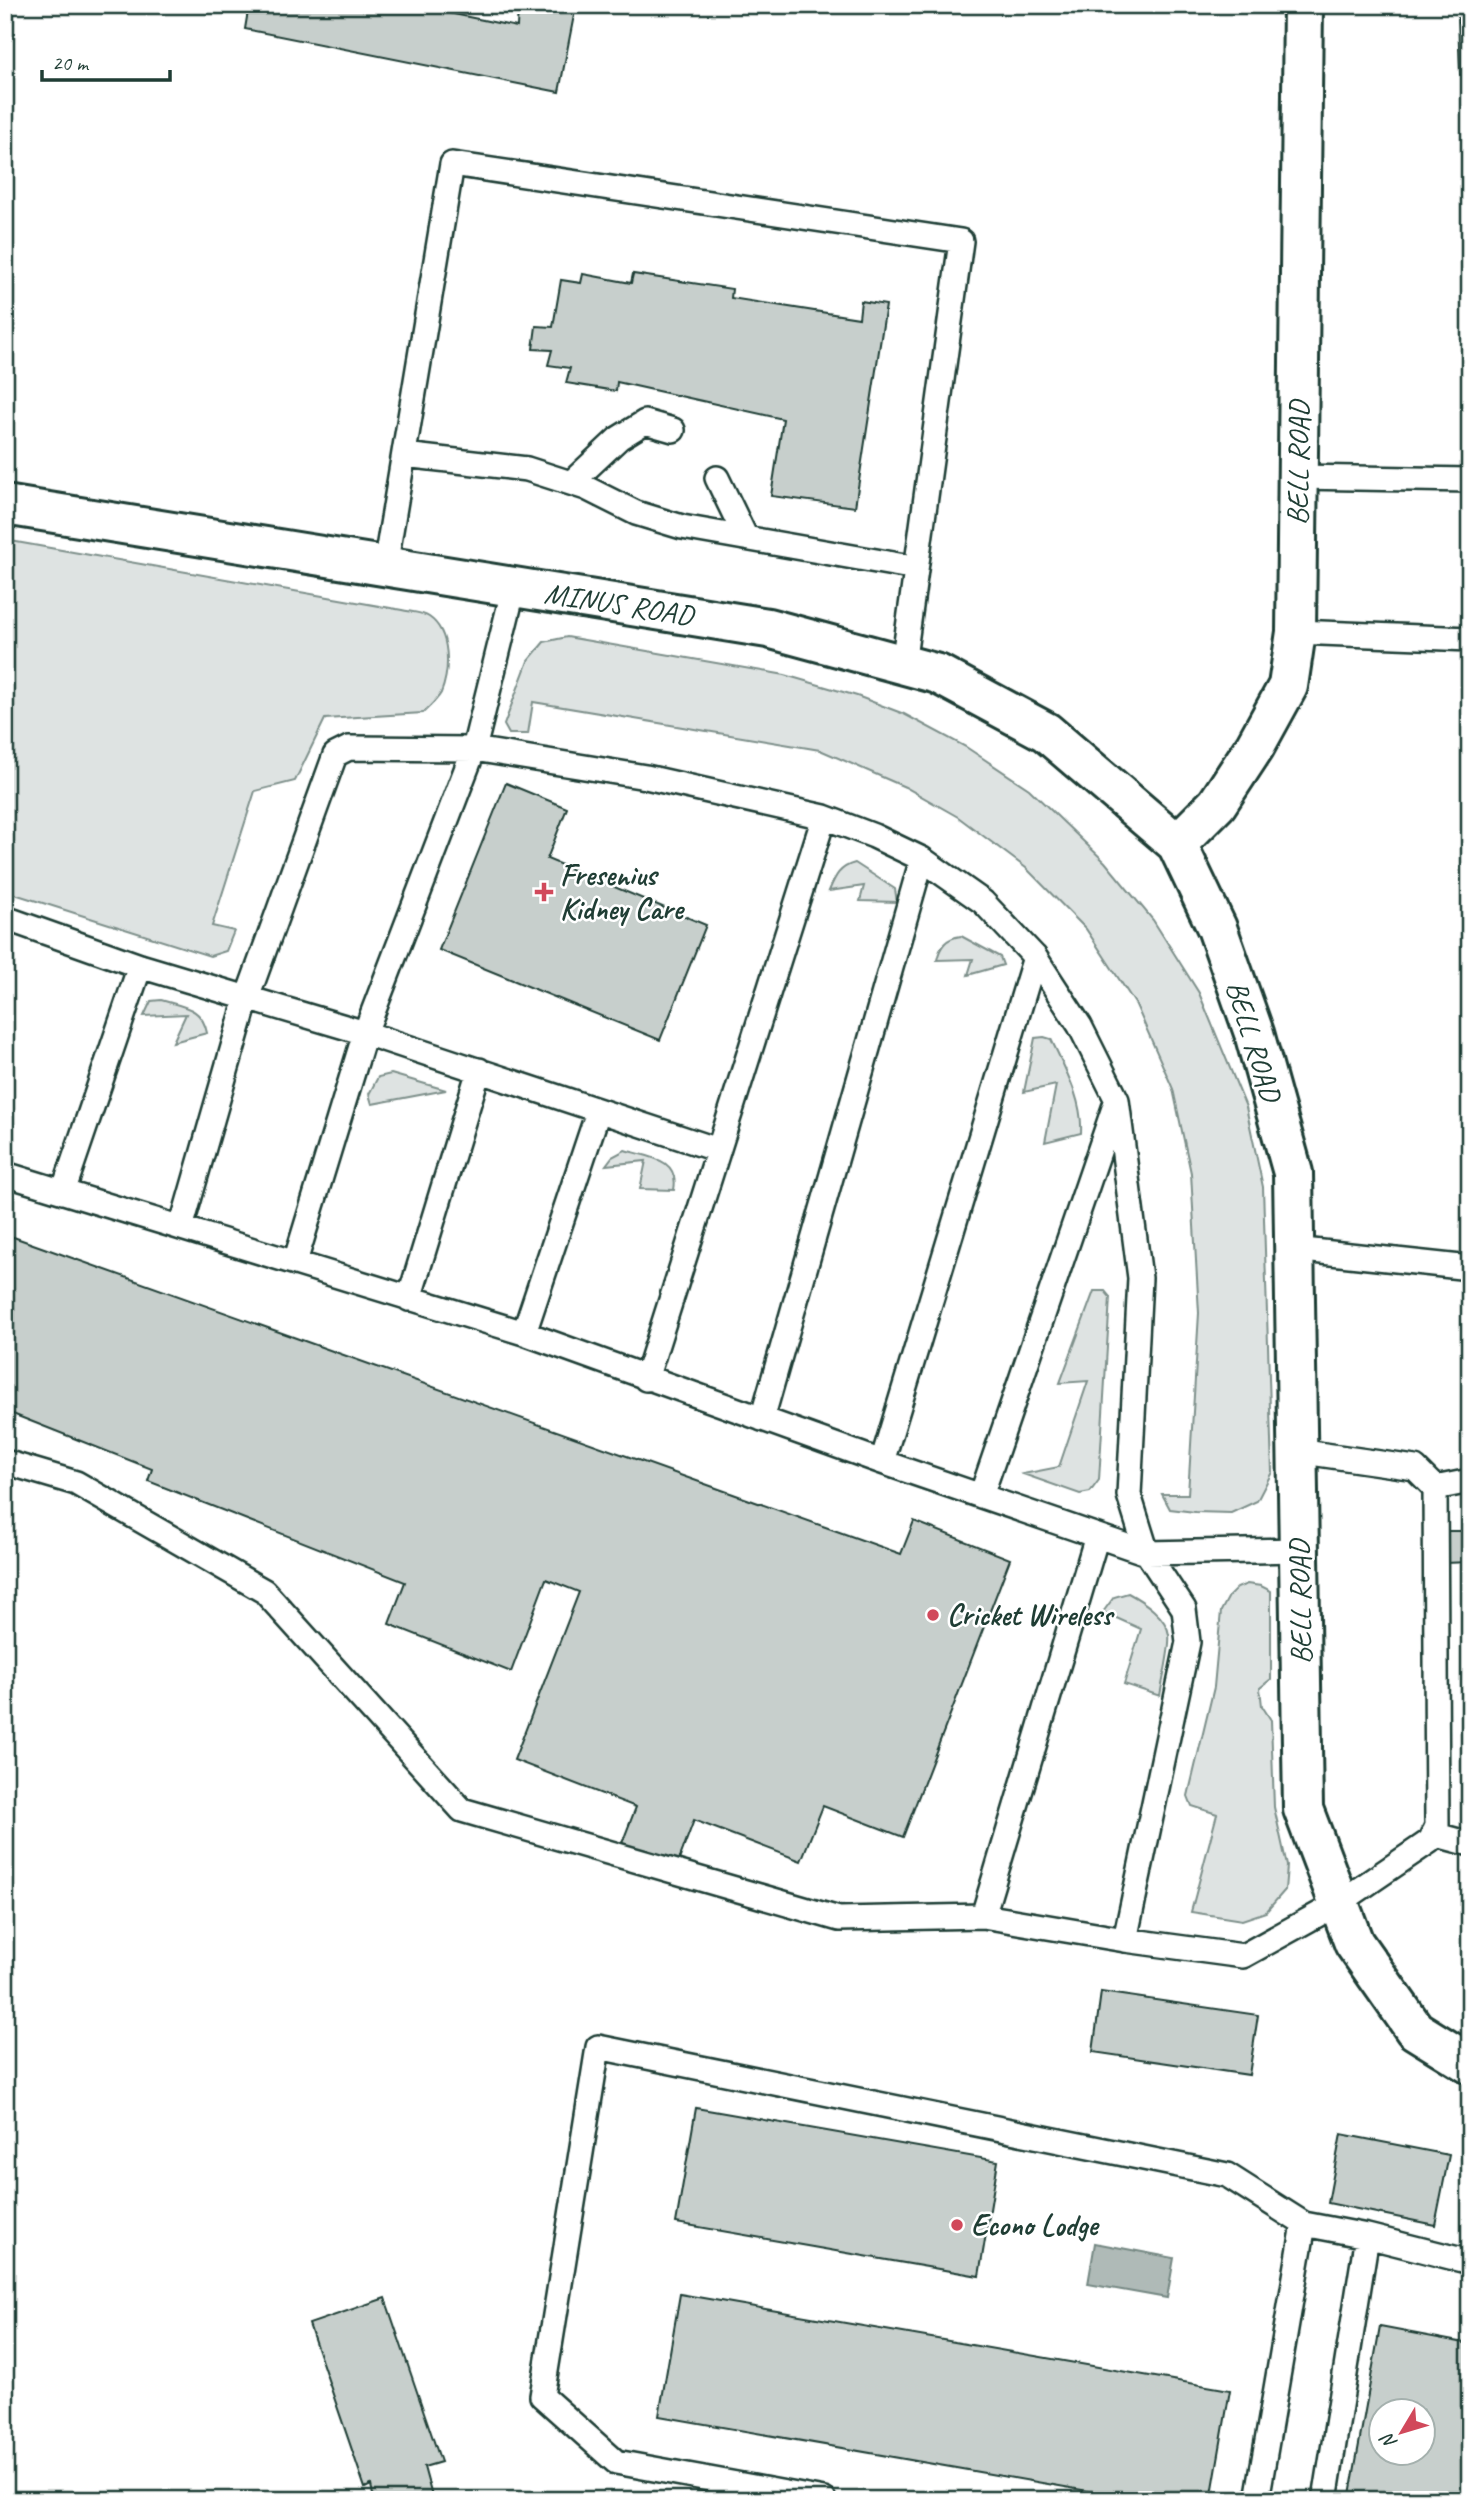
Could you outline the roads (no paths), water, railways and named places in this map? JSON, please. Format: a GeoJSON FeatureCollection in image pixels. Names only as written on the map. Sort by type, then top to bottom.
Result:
{"type":"FeatureCollection","features":[{"type":"Feature","properties":{"kind":"street","name":"BELL ROAD"},"geometry":{"type":"LineString","coordinates":[[1303,5],[1296,632],[1288,686],[1217,804],[1177,844],[1217,928],[1254,1033],[1293,1173],[1303,1809],[1354,1943],[1415,2030],[1470,2064]]}},
{"type":"Feature","properties":{"kind":"street","name":"MINUS ROAD"},"geometry":{"type":"LineString","coordinates":[[5,505],[768,628],[938,674],[1046,732],[1177,844]]}},
{"type":"Feature","properties":{"kind":"lane"},"geometry":{"type":"LineString","coordinates":[[385,567],[452,164],[961,241],[903,665]]}},
{"type":"Feature","properties":{"kind":"lane"},"geometry":{"type":"LineString","coordinates":[[571,483],[619,438],[645,422],[673,430]]}},
{"type":"Feature","properties":{"kind":"lane"},"geometry":{"type":"LineString","coordinates":[[404,455],[527,469],[586,488],[636,513],[682,527],[916,568]]}},
{"type":"Feature","properties":{"kind":"lane"},"geometry":{"type":"LineString","coordinates":[[1298,477],[1470,480]]}},
{"type":"Feature","properties":{"kind":"lane"},"geometry":{"type":"LineString","coordinates":[[717,478],[746,538]]}},
{"type":"Feature","properties":{"kind":"lane"},"geometry":{"type":"LineString","coordinates":[[295,1262],[365,1033],[474,749],[514,587]]}},
{"type":"Feature","properties":{"kind":"lane"},"geometry":{"type":"LineString","coordinates":[[1296,632],[1470,639]]}},
{"type":"Feature","properties":{"kind":"lane"},"geometry":{"type":"LineString","coordinates":[[181,1228],[247,998],[335,755],[349,748],[474,749],[646,777],[824,817],[874,836],[922,859],[983,902],[1035,957],[1080,1026],[1117,1100],[1140,1278],[1129,1495],[1147,1553],[1184,1609],[1188,1642],[1125,1940]]}},
{"type":"Feature","properties":{"kind":"lane"},"geometry":{"type":"LineString","coordinates":[[646,1378],[824,817]]}},
{"type":"Feature","properties":{"kind":"lane"},"geometry":{"type":"LineString","coordinates":[[762,1419],[922,859]]}},
{"type":"Feature","properties":{"kind":"lane"},"geometry":{"type":"LineString","coordinates":[[7,926],[365,1033],[718,1150]]}},
{"type":"Feature","properties":{"kind":"lane"},"geometry":{"type":"LineString","coordinates":[[882,1462],[1035,957]]}},
{"type":"Feature","properties":{"kind":"lane"},"geometry":{"type":"LineString","coordinates":[[63,1192],[140,967]]}},
{"type":"Feature","properties":{"kind":"lane"},"geometry":{"type":"LineString","coordinates":[[409,1299],[479,1070]]}},
{"type":"Feature","properties":{"kind":"lane"},"geometry":{"type":"LineString","coordinates":[[981,1496],[1117,1100]]}},
{"type":"Feature","properties":{"kind":"lane"},"geometry":{"type":"LineString","coordinates":[[524,1333],[598,1112]]}},
{"type":"Feature","properties":{"kind":"lane"},"geometry":{"type":"LineString","coordinates":[[5,1174],[524,1333],[882,1462],[1147,1553],[1299,1550]]}},
{"type":"Feature","properties":{"kind":"lane"},"geometry":{"type":"LineString","coordinates":[[1294,1249],[1470,1268]]}},
{"type":"Feature","properties":{"kind":"lane"},"geometry":{"type":"LineString","coordinates":[[5,1462],[76,1483],[264,1591],[462,1810],[839,1919],[983,1916],[1242,1956],[1339,1903],[1430,1841],[1437,1826],[1435,1488],[1415,1468],[1297,1451]]}},
{"type":"Feature","properties":{"kind":"lane"},"geometry":{"type":"LineString","coordinates":[[1435,1488],[1470,1481]]}},
{"type":"Feature","properties":{"kind":"lane"},"geometry":{"type":"LineString","coordinates":[[983,1916],[1097,1535]]}},
{"type":"Feature","properties":{"kind":"lane"},"geometry":{"type":"LineString","coordinates":[[1433,1834],[1470,1844]]}},
{"type":"Feature","properties":{"kind":"lane"},"geometry":{"type":"LineString","coordinates":[[824,2500],[616,2462],[542,2396],[598,2047],[1227,2175],[1304,2224],[1367,2236],[1470,2262]]}},
{"type":"Feature","properties":{"kind":"lane"},"geometry":{"type":"LineString","coordinates":[[1257,2500],[1304,2224]]}},
{"type":"Feature","properties":{"kind":"lane"},"geometry":{"type":"LineString","coordinates":[[1325,2500],[1367,2236]]}},
{"type":"Feature","properties":{"kind":"place","name":"Fresenius Kidney Care"},"geometry":{"type":"Point","coordinates":[544,892]}},
{"type":"Feature","properties":{"kind":"place","name":"Cricket Wireless"},"geometry":{"type":"Point","coordinates":[933,1615]}},
{"type":"Feature","properties":{"kind":"place","name":"Econo Lodge"},"geometry":{"type":"Point","coordinates":[957,2225]}}]}
